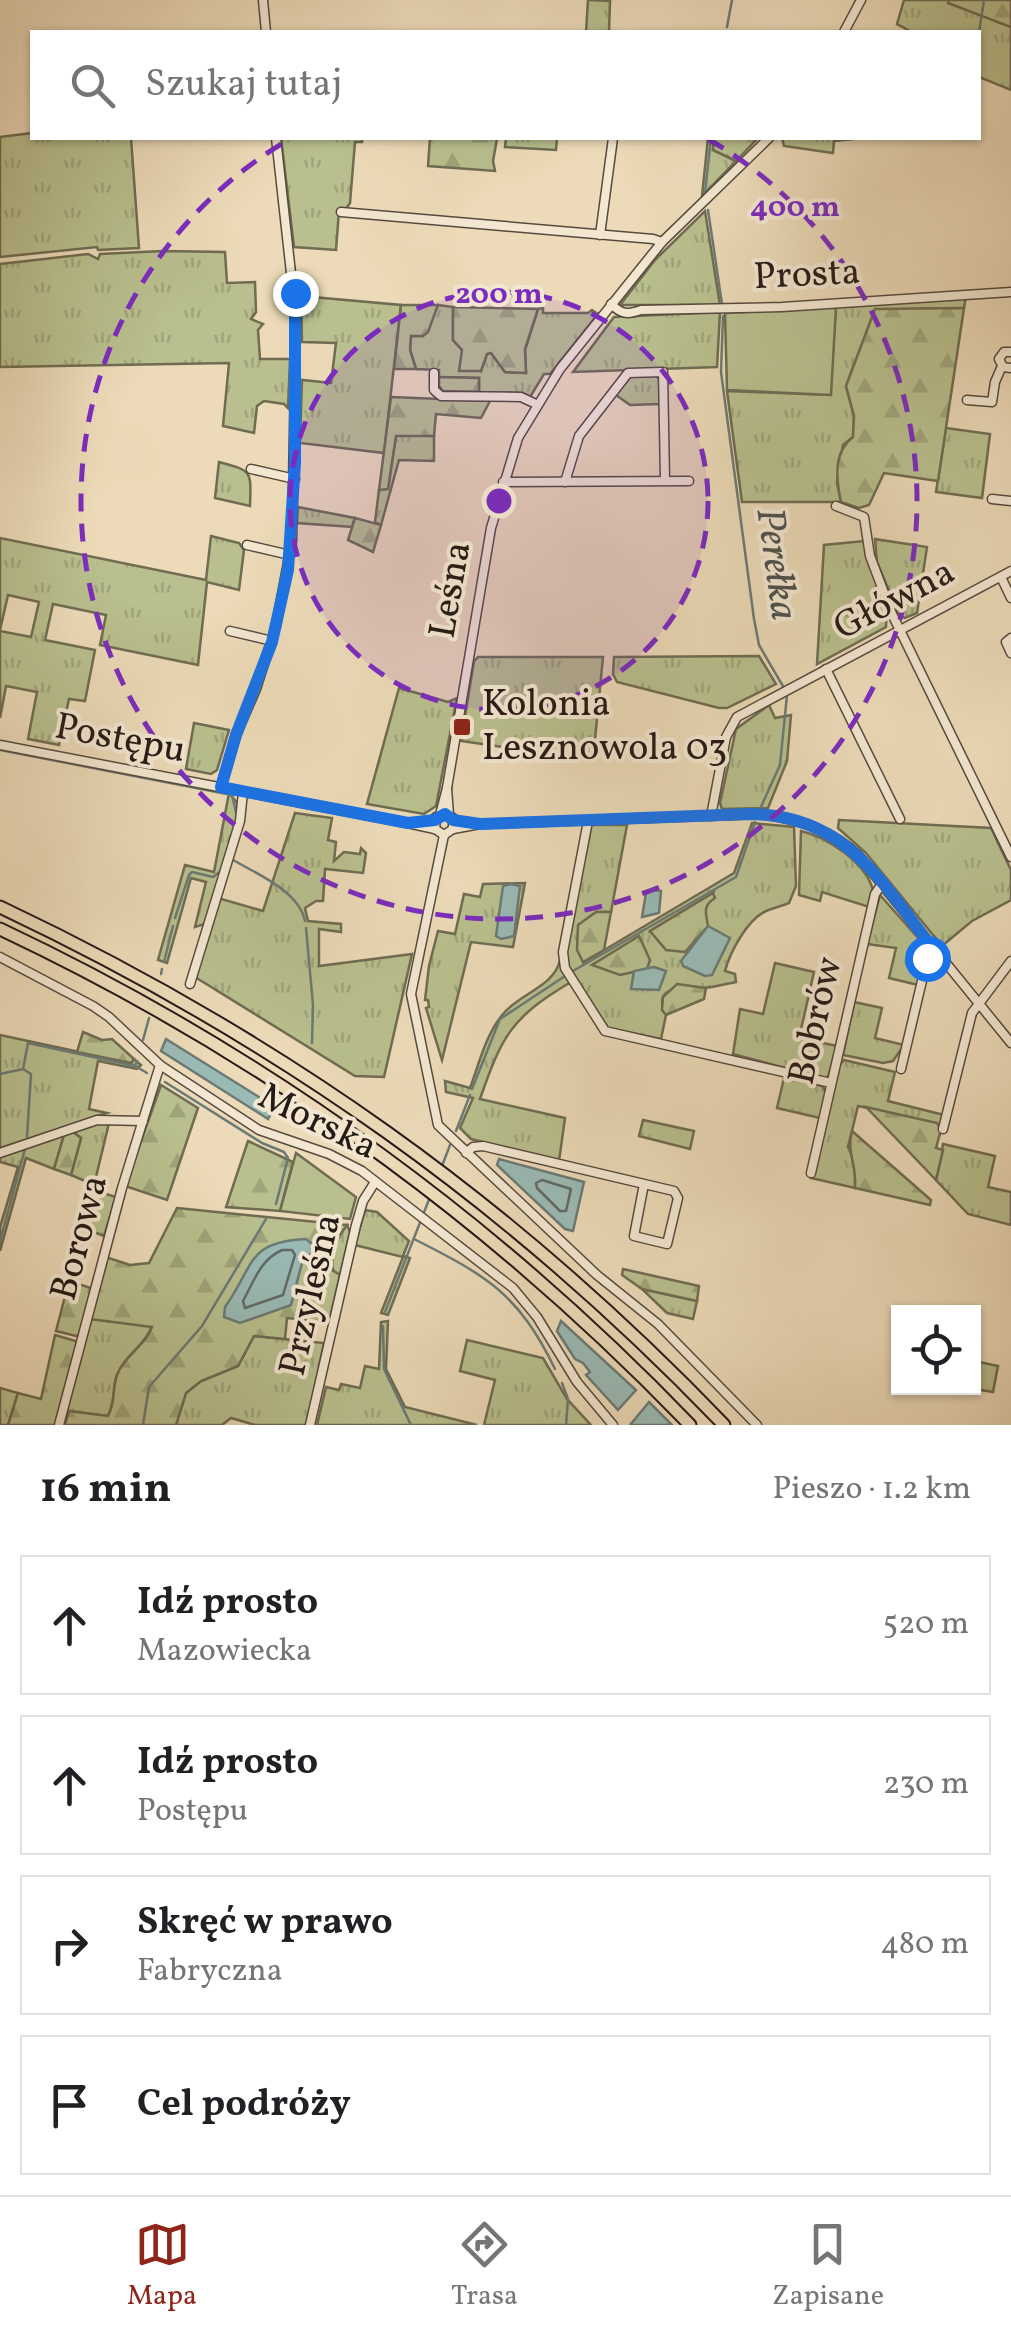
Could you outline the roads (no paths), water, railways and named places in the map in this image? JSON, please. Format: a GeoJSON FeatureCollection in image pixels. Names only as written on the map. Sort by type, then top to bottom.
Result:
{"type":"FeatureCollection","features":[{"type":"Feature","properties":{"kind":"highway"},"geometry":{"type":"LineString","coordinates":[[0,908],[127,970],[249,1038],[440,1169],[610,1310],[724,1425]]}},
{"type":"Feature","properties":{"kind":"highway"},"geometry":{"type":"LineString","coordinates":[[0,928],[126,991],[240,1059],[432,1190],[563,1299],[690,1425]]}},
{"type":"Feature","properties":{"kind":"street"},"geometry":{"type":"LineString","coordinates":[[263,0],[266,30]]}},
{"type":"Feature","properties":{"kind":"street"},"geometry":{"type":"LineString","coordinates":[[845,30],[861,0]]}},
{"type":"Feature","properties":{"kind":"street"},"geometry":{"type":"LineString","coordinates":[[221,787],[236,735],[272,642],[290,555],[295,479],[296,318],[276,140]]}},
{"type":"Feature","properties":{"kind":"street"},"geometry":{"type":"LineString","coordinates":[[600,234],[613,140]]}},
{"type":"Feature","properties":{"kind":"street","name":"Leśna"},"geometry":{"type":"LineString","coordinates":[[443,824],[484,564],[502,482],[516,443],[536,404],[662,242],[767,140]]}},
{"type":"Feature","properties":{"kind":"street"},"geometry":{"type":"LineString","coordinates":[[341,212],[662,242]]}},
{"type":"Feature","properties":{"kind":"street","name":"Prosta"},"geometry":{"type":"LineString","coordinates":[[611,304],[621,313],[630,314],[640,310],[782,307],[1011,292]]}},
{"type":"Feature","properties":{"kind":"street"},"geometry":{"type":"LineString","coordinates":[[967,400],[992,402],[1006,367],[1000,356],[1011,352]]}},
{"type":"Feature","properties":{"kind":"street"},"geometry":{"type":"LineString","coordinates":[[565,482],[579,436],[628,373],[662,372],[665,480]]}},
{"type":"Feature","properties":{"kind":"street"},"geometry":{"type":"LineString","coordinates":[[434,373],[434,390],[441,396],[521,397],[536,404]]}},
{"type":"Feature","properties":{"kind":"street"},"geometry":{"type":"LineString","coordinates":[[251,470],[295,479]]}},
{"type":"Feature","properties":{"kind":"street"},"geometry":{"type":"LineString","coordinates":[[502,482],[689,481]]}},
{"type":"Feature","properties":{"kind":"street"},"geometry":{"type":"LineString","coordinates":[[992,499],[1011,501]]}},
{"type":"Feature","properties":{"kind":"street"},"geometry":{"type":"LineString","coordinates":[[836,506],[864,517],[870,556],[900,631],[1011,857]]}},
{"type":"Feature","properties":{"kind":"street"},"geometry":{"type":"LineString","coordinates":[[247,545],[290,555]]}},
{"type":"Feature","properties":{"kind":"street","name":"Główna"},"geometry":{"type":"LineString","coordinates":[[711,816],[729,728],[741,714],[1011,571]]}},
{"type":"Feature","properties":{"kind":"street"},"geometry":{"type":"LineString","coordinates":[[1001,577],[1011,598]]}},
{"type":"Feature","properties":{"kind":"street"},"geometry":{"type":"LineString","coordinates":[[230,631],[272,642]]}},
{"type":"Feature","properties":{"kind":"street"},"geometry":{"type":"LineString","coordinates":[[1011,638],[1006,642],[1011,653]]}},
{"type":"Feature","properties":{"kind":"street"},"geometry":{"type":"LineString","coordinates":[[826,668],[900,819]]}},
{"type":"Feature","properties":{"kind":"street","name":"Postępu"},"geometry":{"type":"LineString","coordinates":[[0,745],[408,823],[760,814],[812,826],[844,842],[1011,1043]]}},
{"type":"Feature","properties":{"kind":"street"},"geometry":{"type":"LineString","coordinates":[[190,984],[241,820],[243,792]]}},
{"type":"Feature","properties":{"kind":"street"},"geometry":{"type":"LineString","coordinates":[[588,820],[563,952],[565,968],[605,1031],[831,1084]]}},
{"type":"Feature","properties":{"kind":"street"},"geometry":{"type":"LineString","coordinates":[[443,824],[411,999],[429,1069],[433,1114],[441,1130],[597,1275],[658,1324],[757,1425]]}},
{"type":"Feature","properties":{"kind":"street","name":"Bobrów"},"geometry":{"type":"LineString","coordinates":[[811,1173],[876,894],[882,884]]}},
{"type":"Feature","properties":{"kind":"street"},"geometry":{"type":"LineString","coordinates":[[901,1069],[927,958],[934,950]]}},
{"type":"Feature","properties":{"kind":"street","name":"Morska"},"geometry":{"type":"LineString","coordinates":[[0,957],[93,1006],[160,1065],[268,1135],[329,1154],[362,1171],[526,1301],[577,1382],[613,1425]]}},
{"type":"Feature","properties":{"kind":"street"},"geometry":{"type":"LineString","coordinates":[[943,1129],[971,1016],[1011,961]]}},
{"type":"Feature","properties":{"kind":"street","name":"Borowa"},"geometry":{"type":"LineString","coordinates":[[59,1425],[116,1208],[160,1065]]}},
{"type":"Feature","properties":{"kind":"street"},"geometry":{"type":"LineString","coordinates":[[0,1153],[97,1120],[143,1122]]}},
{"type":"Feature","properties":{"kind":"street"},"geometry":{"type":"LineString","coordinates":[[466,1153],[483,1146],[644,1184],[678,1194],[667,1244],[634,1235],[644,1184]]}},
{"type":"Feature","properties":{"kind":"street","name":"Przyleśna"},"geometry":{"type":"LineString","coordinates":[[310,1425],[356,1225],[363,1201],[375,1182]]}},
{"type":"Feature","properties":{"kind":"water"},"geometry":{"type":"Polygon","coordinates":[[[503,886],[520,886],[514,936],[501,939],[496,936],[503,886]]]}},
{"type":"Feature","properties":{"kind":"water"},"geometry":{"type":"Polygon","coordinates":[[[661,891],[659,913],[642,917],[646,893],[661,891]]]}},
{"type":"Feature","properties":{"kind":"water"},"geometry":{"type":"Polygon","coordinates":[[[708,926],[730,938],[712,975],[705,976],[683,966],[681,961],[708,926]]]}},
{"type":"Feature","properties":{"kind":"water"},"geometry":{"type":"Polygon","coordinates":[[[654,967],[666,971],[659,990],[631,989],[634,971],[654,967]]]}},
{"type":"Feature","properties":{"kind":"water"},"geometry":{"type":"Polygon","coordinates":[[[166,1039],[275,1107],[268,1119],[161,1051],[166,1039]]]}},
{"type":"Feature","properties":{"kind":"water"},"geometry":{"type":"Polygon","coordinates":[[[499,1159],[584,1182],[573,1231],[565,1229],[497,1165],[499,1159]]]}},
{"type":"Feature","properties":{"kind":"water"},"geometry":{"type":"Polygon","coordinates":[[[306,1239],[312,1244],[312,1253],[302,1263],[291,1305],[240,1323],[224,1317],[225,1307],[254,1258],[272,1245],[306,1239]]]}},
{"type":"Feature","properties":{"kind":"water"},"geometry":{"type":"Polygon","coordinates":[[[561,1321],[636,1390],[618,1410],[586,1375],[590,1372],[575,1359],[557,1331],[561,1321]]]}},
{"type":"Feature","properties":{"kind":"water"},"geometry":{"type":"Polygon","coordinates":[[[649,1402],[672,1425],[630,1425],[649,1402]]]}},
{"type":"Feature","properties":{"kind":"waterway","name":"Perełka"},"geometry":{"type":"LineString","coordinates":[[727,27],[732,0]]}},
{"type":"Feature","properties":{"kind":"waterway"},"geometry":{"type":"LineString","coordinates":[[979,30],[984,0]]}},
{"type":"Feature","properties":{"kind":"waterway","name":"Perełka"},"geometry":{"type":"LineString","coordinates":[[705,193],[711,140]]}},
{"type":"Feature","properties":{"kind":"waterway","name":"Perełka"},"geometry":{"type":"LineString","coordinates":[[708,210],[722,304]]}},
{"type":"Feature","properties":{"kind":"waterway","name":"Perełka"},"geometry":{"type":"LineString","coordinates":[[723,316],[721,372],[754,619],[759,645],[784,688]]}},
{"type":"Feature","properties":{"kind":"waterway","name":"Perełka"},"geometry":{"type":"LineString","coordinates":[[760,809],[780,765],[787,695]]}},
{"type":"Feature","properties":{"kind":"waterway"},"geometry":{"type":"LineString","coordinates":[[0,750],[232,795],[237,816]]}},
{"type":"Feature","properties":{"kind":"waterway","name":"Perełka"},"geometry":{"type":"LineString","coordinates":[[573,971],[736,877],[755,822]]}},
{"type":"Feature","properties":{"kind":"waterway"},"geometry":{"type":"LineString","coordinates":[[233,860],[286,892],[305,921]]}},
{"type":"Feature","properties":{"kind":"waterway"},"geometry":{"type":"LineString","coordinates":[[175,918],[189,875],[192,872],[213,877],[221,871]]}},
{"type":"Feature","properties":{"kind":"waterway"},"geometry":{"type":"LineString","coordinates":[[164,962],[173,926]]}},
{"type":"Feature","properties":{"kind":"waterway"},"geometry":{"type":"LineString","coordinates":[[306,928],[312,1043]]}},
{"type":"Feature","properties":{"kind":"waterway"},"geometry":{"type":"LineString","coordinates":[[161,974],[162,969]]}},
{"type":"Feature","properties":{"kind":"waterway","name":"Perełka"},"geometry":{"type":"LineString","coordinates":[[472,1089],[500,1019],[565,976]]}},
{"type":"Feature","properties":{"kind":"waterway"},"geometry":{"type":"LineString","coordinates":[[143,1040],[149,1018]]}},
{"type":"Feature","properties":{"kind":"waterway"},"geometry":{"type":"LineString","coordinates":[[23,1069],[28,1043],[135,1066],[137,1061]]}},
{"type":"Feature","properties":{"kind":"waterway"},"geometry":{"type":"LineString","coordinates":[[137,1067],[147,1073]]}},
{"type":"Feature","properties":{"kind":"waterway"},"geometry":{"type":"LineString","coordinates":[[0,1074],[23,1069],[31,1074],[27,1137]]}},
{"type":"Feature","properties":{"kind":"waterway"},"geometry":{"type":"LineString","coordinates":[[165,1082],[262,1143],[284,1152],[288,1158],[276,1204]]}},
{"type":"Feature","properties":{"kind":"waterway","name":"Perełka"},"geometry":{"type":"LineString","coordinates":[[456,1131],[470,1095]]}},
{"type":"Feature","properties":{"kind":"waterway","name":"Perełka"},"geometry":{"type":"LineString","coordinates":[[442,1166],[450,1145]]}},
{"type":"Feature","properties":{"kind":"waterway"},"geometry":{"type":"LineString","coordinates":[[0,1241],[25,1149]]}},
{"type":"Feature","properties":{"kind":"waterway","name":"Perełka"},"geometry":{"type":"LineString","coordinates":[[385,1312],[430,1197]]}},
{"type":"Feature","properties":{"kind":"waterway"},"geometry":{"type":"LineString","coordinates":[[143,1425],[149,1387],[202,1326],[266,1219]]}},
{"type":"Feature","properties":{"kind":"waterway"},"geometry":{"type":"LineString","coordinates":[[414,1239],[462,1264],[498,1289],[528,1322],[555,1369]]}},
{"type":"Feature","properties":{"kind":"waterway","name":"Perełka"},"geometry":{"type":"LineString","coordinates":[[383,1326],[384,1369],[411,1425]]}},
{"type":"Feature","properties":{"kind":"waterway"},"geometry":{"type":"LineString","coordinates":[[562,1383],[568,1399],[566,1425]]}},
{"type":"Feature","properties":{"kind":"place","name":"Kolonia Lesznowola 03"},"geometry":{"type":"Point","coordinates":[462,727]}}]}
